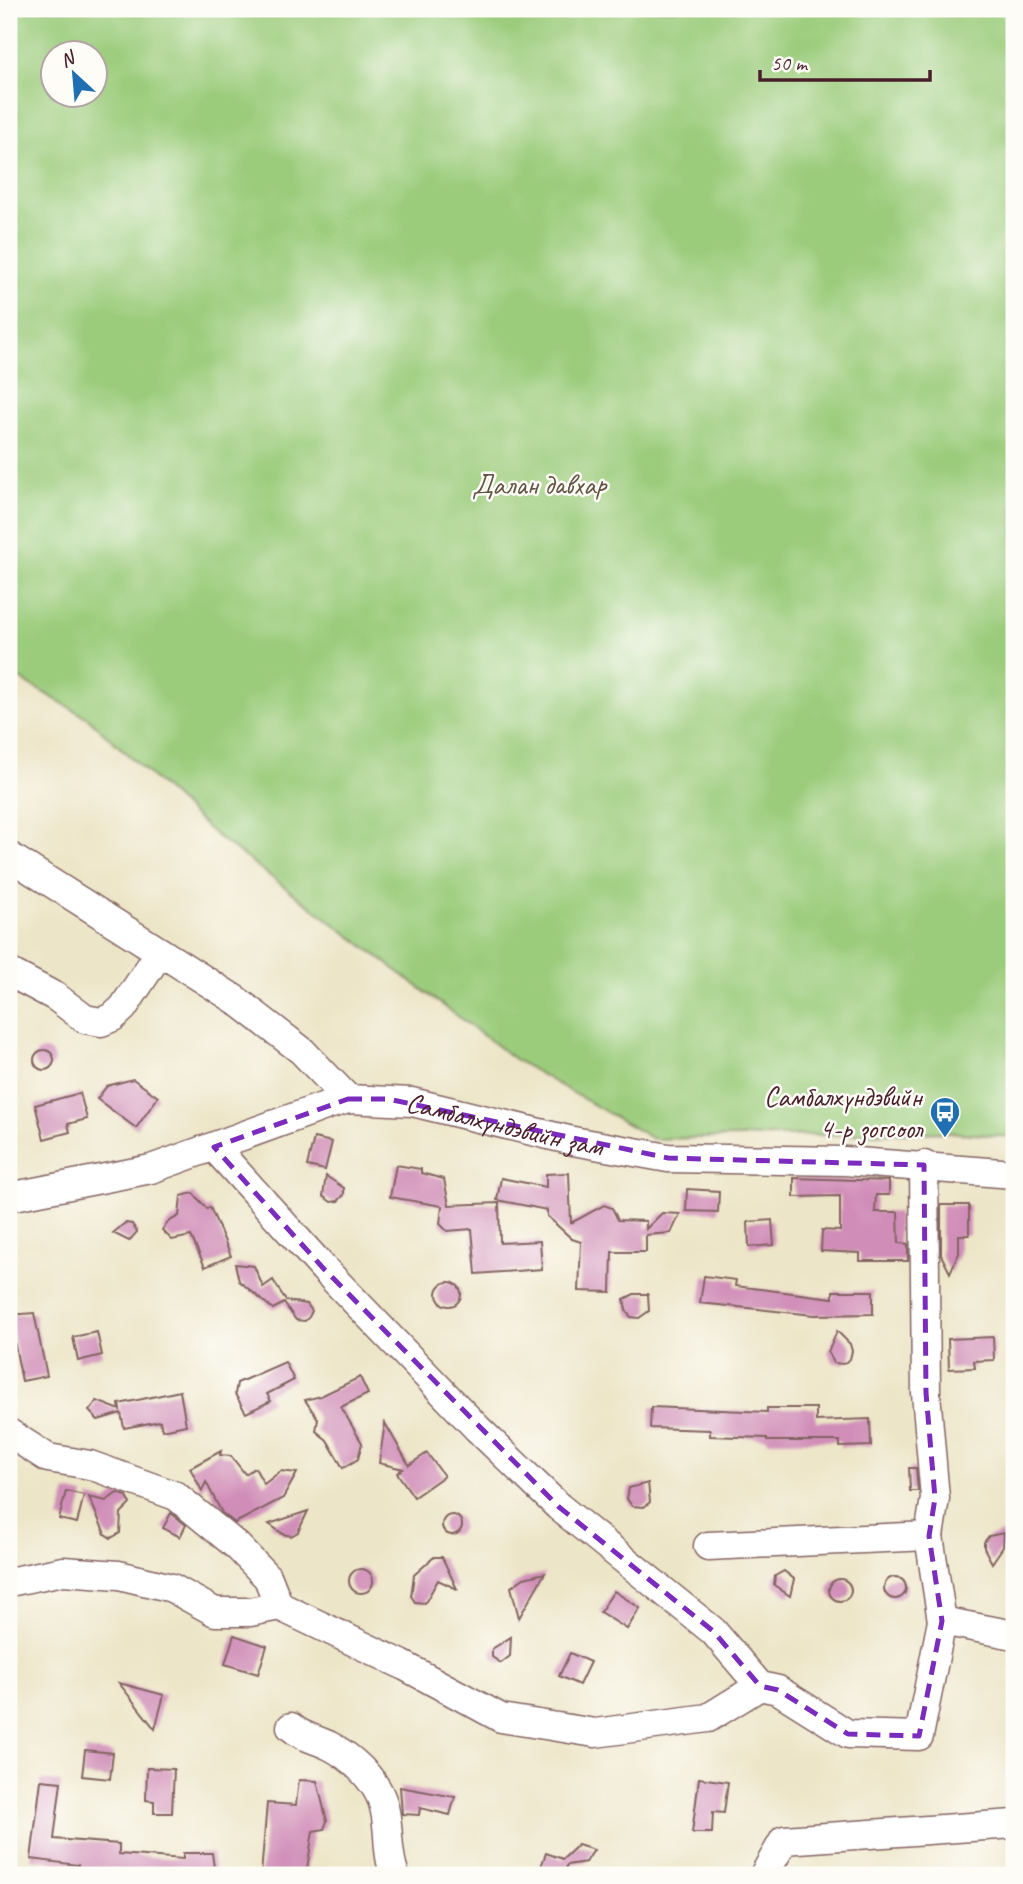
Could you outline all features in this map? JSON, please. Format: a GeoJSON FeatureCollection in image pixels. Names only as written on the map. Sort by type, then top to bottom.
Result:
{"type":"FeatureCollection","features":[{"type":"Feature","properties":{"kind":"street"},"geometry":{"type":"LineString","coordinates":[[9,856],[236,1000],[302,1051],[348,1099]]}},
{"type":"Feature","properties":{"kind":"street"},"geometry":{"type":"LineString","coordinates":[[9,972],[56,997],[85,1018],[101,1022],[113,1017],[123,1008],[160,952]]}},
{"type":"Feature","properties":{"kind":"street","name":"Самбалхүндэвийн зам"},"geometry":{"type":"LineString","coordinates":[[9,1197],[131,1174],[348,1099],[388,1099],[423,1104],[573,1141],[668,1158],[924,1165],[1014,1174]]}},
{"type":"Feature","properties":{"kind":"street"},"geometry":{"type":"LineString","coordinates":[[214,1147],[324,1269],[478,1429],[559,1507],[713,1631],[760,1686],[778,1690],[848,1734],[919,1736],[942,1621],[929,1536],[935,1498],[926,1393],[924,1165]]}},
{"type":"Feature","properties":{"kind":"street"},"geometry":{"type":"LineString","coordinates":[[9,1433],[48,1458],[90,1465],[176,1496],[237,1546],[268,1577],[279,1606]]}},
{"type":"Feature","properties":{"kind":"street"},"geometry":{"type":"LineString","coordinates":[[708,1546],[929,1536]]}},
{"type":"Feature","properties":{"kind":"street"},"geometry":{"type":"LineString","coordinates":[[9,1582],[63,1571],[118,1575],[172,1588],[215,1612],[250,1612],[279,1606],[401,1664],[501,1718],[595,1733],[708,1718],[760,1686]]}},
{"type":"Feature","properties":{"kind":"street"},"geometry":{"type":"LineString","coordinates":[[942,1621],[1014,1634]]}},
{"type":"Feature","properties":{"kind":"street"},"geometry":{"type":"LineString","coordinates":[[291,1727],[299,1734],[332,1746],[357,1765],[373,1783],[383,1801],[388,1857],[395,1875]]}},
{"type":"Feature","properties":{"kind":"street"},"geometry":{"type":"LineString","coordinates":[[764,1875],[784,1840],[1014,1824]]}},
{"type":"Feature","properties":{"kind":"highlighted area"},"geometry":{"type":"Polygon","coordinates":[[[348,1099],[388,1099],[668,1158],[924,1165],[926,1393],[935,1498],[929,1536],[942,1621],[919,1736],[848,1734],[778,1690],[760,1686],[713,1631],[559,1507],[324,1269],[214,1147],[348,1099]]]}},
{"type":"Feature","properties":{"kind":"green space","name":"Далан давхар"},"geometry":{"type":"Polygon","coordinates":[[[9,9],[1014,9],[1014,1137],[945,1132],[653,1139],[516,1060],[214,834],[88,718],[9,673],[9,9]]]}},
{"type":"Feature","properties":{"kind":"building"},"geometry":{"type":"Polygon","coordinates":[[[44,1050],[51,1053],[54,1060],[51,1067],[44,1070],[37,1067],[34,1060],[37,1053],[44,1050]]]}},
{"type":"Feature","properties":{"kind":"building"},"geometry":{"type":"Polygon","coordinates":[[[133,1079],[158,1097],[136,1128],[97,1099],[107,1086],[133,1079]]]}},
{"type":"Feature","properties":{"kind":"building"},"geometry":{"type":"Polygon","coordinates":[[[80,1093],[87,1119],[68,1124],[70,1132],[44,1139],[35,1105],[80,1093]]]}},
{"type":"Feature","properties":{"kind":"building"},"geometry":{"type":"Polygon","coordinates":[[[314,1138],[332,1142],[325,1170],[307,1166],[314,1138]]]}},
{"type":"Feature","properties":{"kind":"building"},"geometry":{"type":"Polygon","coordinates":[[[396,1165],[421,1169],[421,1173],[444,1179],[449,1205],[499,1203],[500,1243],[540,1241],[542,1269],[476,1274],[472,1229],[447,1231],[440,1224],[442,1206],[390,1197],[396,1165]]]}},
{"type":"Feature","properties":{"kind":"building"},"geometry":{"type":"Polygon","coordinates":[[[569,1173],[571,1223],[604,1205],[612,1208],[618,1220],[646,1221],[646,1229],[662,1213],[680,1214],[671,1233],[646,1235],[646,1252],[612,1252],[611,1292],[579,1291],[581,1242],[572,1239],[547,1216],[547,1210],[497,1200],[501,1178],[546,1187],[546,1174],[569,1173]]]}},
{"type":"Feature","properties":{"kind":"building"},"geometry":{"type":"Polygon","coordinates":[[[326,1176],[344,1188],[344,1195],[338,1201],[331,1202],[323,1196],[326,1176]]]}},
{"type":"Feature","properties":{"kind":"building"},"geometry":{"type":"Polygon","coordinates":[[[794,1178],[889,1181],[889,1195],[876,1195],[875,1212],[898,1212],[899,1243],[908,1244],[908,1261],[860,1261],[860,1253],[821,1251],[822,1230],[840,1231],[840,1196],[794,1197],[794,1178]]]}},
{"type":"Feature","properties":{"kind":"building"},"geometry":{"type":"Polygon","coordinates":[[[687,1189],[719,1191],[718,1212],[686,1211],[687,1189]]]}},
{"type":"Feature","properties":{"kind":"building"},"geometry":{"type":"Polygon","coordinates":[[[193,1193],[207,1209],[210,1207],[231,1256],[205,1267],[191,1236],[172,1240],[162,1230],[168,1222],[179,1216],[181,1196],[193,1193]]]}},
{"type":"Feature","properties":{"kind":"building"},"geometry":{"type":"Polygon","coordinates":[[[941,1205],[969,1205],[969,1235],[959,1235],[959,1253],[950,1273],[941,1255],[941,1205]]]}},
{"type":"Feature","properties":{"kind":"building"},"geometry":{"type":"Polygon","coordinates":[[[772,1220],[774,1245],[749,1247],[748,1222],[772,1220]]]}},
{"type":"Feature","properties":{"kind":"building"},"geometry":{"type":"Polygon","coordinates":[[[125,1223],[132,1224],[137,1232],[129,1241],[113,1233],[125,1223]]]}},
{"type":"Feature","properties":{"kind":"building"},"geometry":{"type":"Polygon","coordinates":[[[235,1264],[254,1266],[263,1287],[273,1280],[286,1301],[307,1304],[312,1311],[309,1317],[305,1321],[296,1320],[284,1303],[273,1309],[239,1281],[235,1264]]]}},
{"type":"Feature","properties":{"kind":"building"},"geometry":{"type":"Polygon","coordinates":[[[704,1276],[736,1280],[735,1286],[833,1298],[833,1291],[873,1291],[873,1314],[814,1315],[700,1303],[704,1276]]]}},
{"type":"Feature","properties":{"kind":"building"},"geometry":{"type":"Polygon","coordinates":[[[449,1282],[457,1286],[461,1294],[457,1302],[449,1306],[441,1302],[437,1294],[441,1286],[449,1282]]]}},
{"type":"Feature","properties":{"kind":"building"},"geometry":{"type":"Polygon","coordinates":[[[634,1294],[648,1294],[649,1311],[639,1318],[631,1317],[626,1310],[624,1299],[634,1294]]]}},
{"type":"Feature","properties":{"kind":"building"},"geometry":{"type":"Polygon","coordinates":[[[34,1313],[47,1376],[22,1381],[9,1315],[34,1313]]]}},
{"type":"Feature","properties":{"kind":"building"},"geometry":{"type":"Polygon","coordinates":[[[837,1331],[850,1344],[852,1351],[850,1359],[843,1364],[834,1363],[828,1352],[837,1331]]]}},
{"type":"Feature","properties":{"kind":"building"},"geometry":{"type":"Polygon","coordinates":[[[97,1332],[102,1355],[78,1361],[73,1337],[97,1332]]]}},
{"type":"Feature","properties":{"kind":"building"},"geometry":{"type":"Polygon","coordinates":[[[993,1337],[994,1360],[974,1361],[975,1368],[949,1369],[948,1339],[993,1337]]]}},
{"type":"Feature","properties":{"kind":"building"},"geometry":{"type":"Polygon","coordinates":[[[285,1362],[294,1380],[267,1394],[271,1401],[246,1413],[235,1394],[237,1383],[285,1362]]]}},
{"type":"Feature","properties":{"kind":"building"},"geometry":{"type":"Polygon","coordinates":[[[360,1377],[368,1394],[341,1407],[362,1443],[358,1459],[343,1468],[327,1440],[316,1431],[318,1419],[305,1400],[321,1396],[360,1377]]]}},
{"type":"Feature","properties":{"kind":"building"},"geometry":{"type":"Polygon","coordinates":[[[180,1391],[186,1425],[162,1430],[160,1421],[124,1428],[121,1413],[98,1420],[89,1411],[97,1401],[120,1410],[119,1404],[180,1391]]]}},
{"type":"Feature","properties":{"kind":"building"},"geometry":{"type":"Polygon","coordinates":[[[651,1407],[767,1412],[767,1408],[816,1408],[816,1421],[870,1419],[871,1446],[840,1447],[840,1441],[767,1441],[767,1438],[710,1436],[710,1430],[650,1428],[651,1407]]]}},
{"type":"Feature","properties":{"kind":"building"},"geometry":{"type":"Polygon","coordinates":[[[385,1423],[409,1465],[427,1453],[444,1476],[414,1497],[397,1473],[403,1469],[379,1463],[385,1423]]]}},
{"type":"Feature","properties":{"kind":"building"},"geometry":{"type":"Polygon","coordinates":[[[221,1451],[220,1455],[231,1456],[245,1474],[255,1468],[264,1484],[281,1471],[297,1473],[283,1498],[235,1523],[222,1513],[206,1482],[202,1491],[190,1468],[221,1451]]]}},
{"type":"Feature","properties":{"kind":"building"},"geometry":{"type":"Polygon","coordinates":[[[909,1468],[916,1468],[918,1491],[910,1491],[909,1468]]]}},
{"type":"Feature","properties":{"kind":"building"},"geometry":{"type":"Polygon","coordinates":[[[648,1483],[650,1502],[644,1507],[632,1506],[627,1499],[629,1488],[648,1483]]]}},
{"type":"Feature","properties":{"kind":"building"},"geometry":{"type":"Polygon","coordinates":[[[66,1491],[84,1495],[77,1523],[59,1519],[66,1491]]]}},
{"type":"Feature","properties":{"kind":"building"},"geometry":{"type":"Polygon","coordinates":[[[117,1493],[127,1496],[130,1504],[121,1513],[120,1533],[111,1538],[105,1534],[89,1497],[106,1501],[117,1493]]]}},
{"type":"Feature","properties":{"kind":"building"},"geometry":{"type":"Polygon","coordinates":[[[308,1511],[298,1532],[291,1536],[269,1524],[308,1511]]]}},
{"type":"Feature","properties":{"kind":"building"},"geometry":{"type":"Polygon","coordinates":[[[171,1513],[186,1525],[180,1537],[163,1528],[171,1513]]]}},
{"type":"Feature","properties":{"kind":"building"},"geometry":{"type":"Polygon","coordinates":[[[452,1515],[459,1518],[462,1525],[459,1532],[452,1535],[445,1532],[442,1525],[445,1518],[452,1515]]]}},
{"type":"Feature","properties":{"kind":"building"},"geometry":{"type":"Polygon","coordinates":[[[1004,1533],[1003,1547],[992,1563],[984,1548],[984,1542],[989,1536],[1004,1533]]]}},
{"type":"Feature","properties":{"kind":"building"},"geometry":{"type":"Polygon","coordinates":[[[434,1557],[442,1557],[457,1589],[438,1580],[425,1603],[415,1602],[411,1596],[414,1575],[434,1557]]]}},
{"type":"Feature","properties":{"kind":"building"},"geometry":{"type":"Polygon","coordinates":[[[361,1569],[372,1576],[373,1581],[366,1592],[361,1593],[350,1586],[349,1581],[356,1570],[361,1569]]]}},
{"type":"Feature","properties":{"kind":"building"},"geometry":{"type":"Polygon","coordinates":[[[784,1571],[794,1579],[790,1596],[774,1585],[775,1576],[784,1571]]]}},
{"type":"Feature","properties":{"kind":"building"},"geometry":{"type":"Polygon","coordinates":[[[545,1573],[519,1618],[511,1587],[524,1578],[545,1573]]]}},
{"type":"Feature","properties":{"kind":"building"},"geometry":{"type":"Polygon","coordinates":[[[895,1577],[903,1580],[906,1588],[903,1596],[895,1599],[887,1596],[884,1588],[887,1580],[895,1577]]]}},
{"type":"Feature","properties":{"kind":"building"},"geometry":{"type":"Polygon","coordinates":[[[840,1579],[848,1582],[851,1590],[848,1598],[840,1601],[832,1598],[829,1590],[832,1582],[840,1579]]]}},
{"type":"Feature","properties":{"kind":"building"},"geometry":{"type":"Polygon","coordinates":[[[614,1591],[640,1608],[627,1629],[600,1612],[614,1591]]]}},
{"type":"Feature","properties":{"kind":"building"},"geometry":{"type":"Polygon","coordinates":[[[234,1635],[267,1646],[258,1674],[225,1664],[234,1635]]]}},
{"type":"Feature","properties":{"kind":"building"},"geometry":{"type":"Polygon","coordinates":[[[511,1637],[510,1656],[501,1663],[492,1657],[492,1649],[511,1637]]]}},
{"type":"Feature","properties":{"kind":"building"},"geometry":{"type":"Polygon","coordinates":[[[570,1653],[590,1662],[579,1685],[559,1676],[570,1653]]]}},
{"type":"Feature","properties":{"kind":"building"},"geometry":{"type":"Polygon","coordinates":[[[119,1683],[164,1695],[155,1729],[119,1683]]]}},
{"type":"Feature","properties":{"kind":"building"},"geometry":{"type":"Polygon","coordinates":[[[85,1750],[113,1753],[110,1779],[82,1776],[85,1750]]]}},
{"type":"Feature","properties":{"kind":"building"},"geometry":{"type":"Polygon","coordinates":[[[147,1768],[174,1769],[172,1813],[154,1813],[154,1801],[146,1800],[147,1768]]]}},
{"type":"Feature","properties":{"kind":"building"},"geometry":{"type":"Polygon","coordinates":[[[699,1778],[728,1782],[724,1813],[713,1812],[712,1833],[692,1833],[699,1778]]]}},
{"type":"Feature","properties":{"kind":"building"},"geometry":{"type":"Polygon","coordinates":[[[41,1780],[61,1782],[54,1839],[119,1844],[119,1854],[183,1859],[183,1853],[212,1853],[215,1875],[110,1875],[77,1872],[78,1865],[31,1859],[41,1780]]]}},
{"type":"Feature","properties":{"kind":"building"},"geometry":{"type":"Polygon","coordinates":[[[299,1780],[317,1781],[327,1821],[324,1829],[313,1831],[306,1875],[261,1875],[267,1803],[296,1805],[299,1780]]]}},
{"type":"Feature","properties":{"kind":"building"},"geometry":{"type":"Polygon","coordinates":[[[400,1787],[455,1797],[450,1815],[420,1808],[419,1815],[402,1814],[400,1787]]]}},
{"type":"Feature","properties":{"kind":"building"},"geometry":{"type":"Polygon","coordinates":[[[578,1845],[594,1850],[586,1862],[567,1865],[564,1875],[538,1875],[546,1853],[563,1859],[578,1845]]]}},
{"type":"Feature","properties":{"kind":"place","name":"Самбалхүндэвийн 4-р зогсоол"},"geometry":{"type":"Point","coordinates":[945,1139]}}]}
